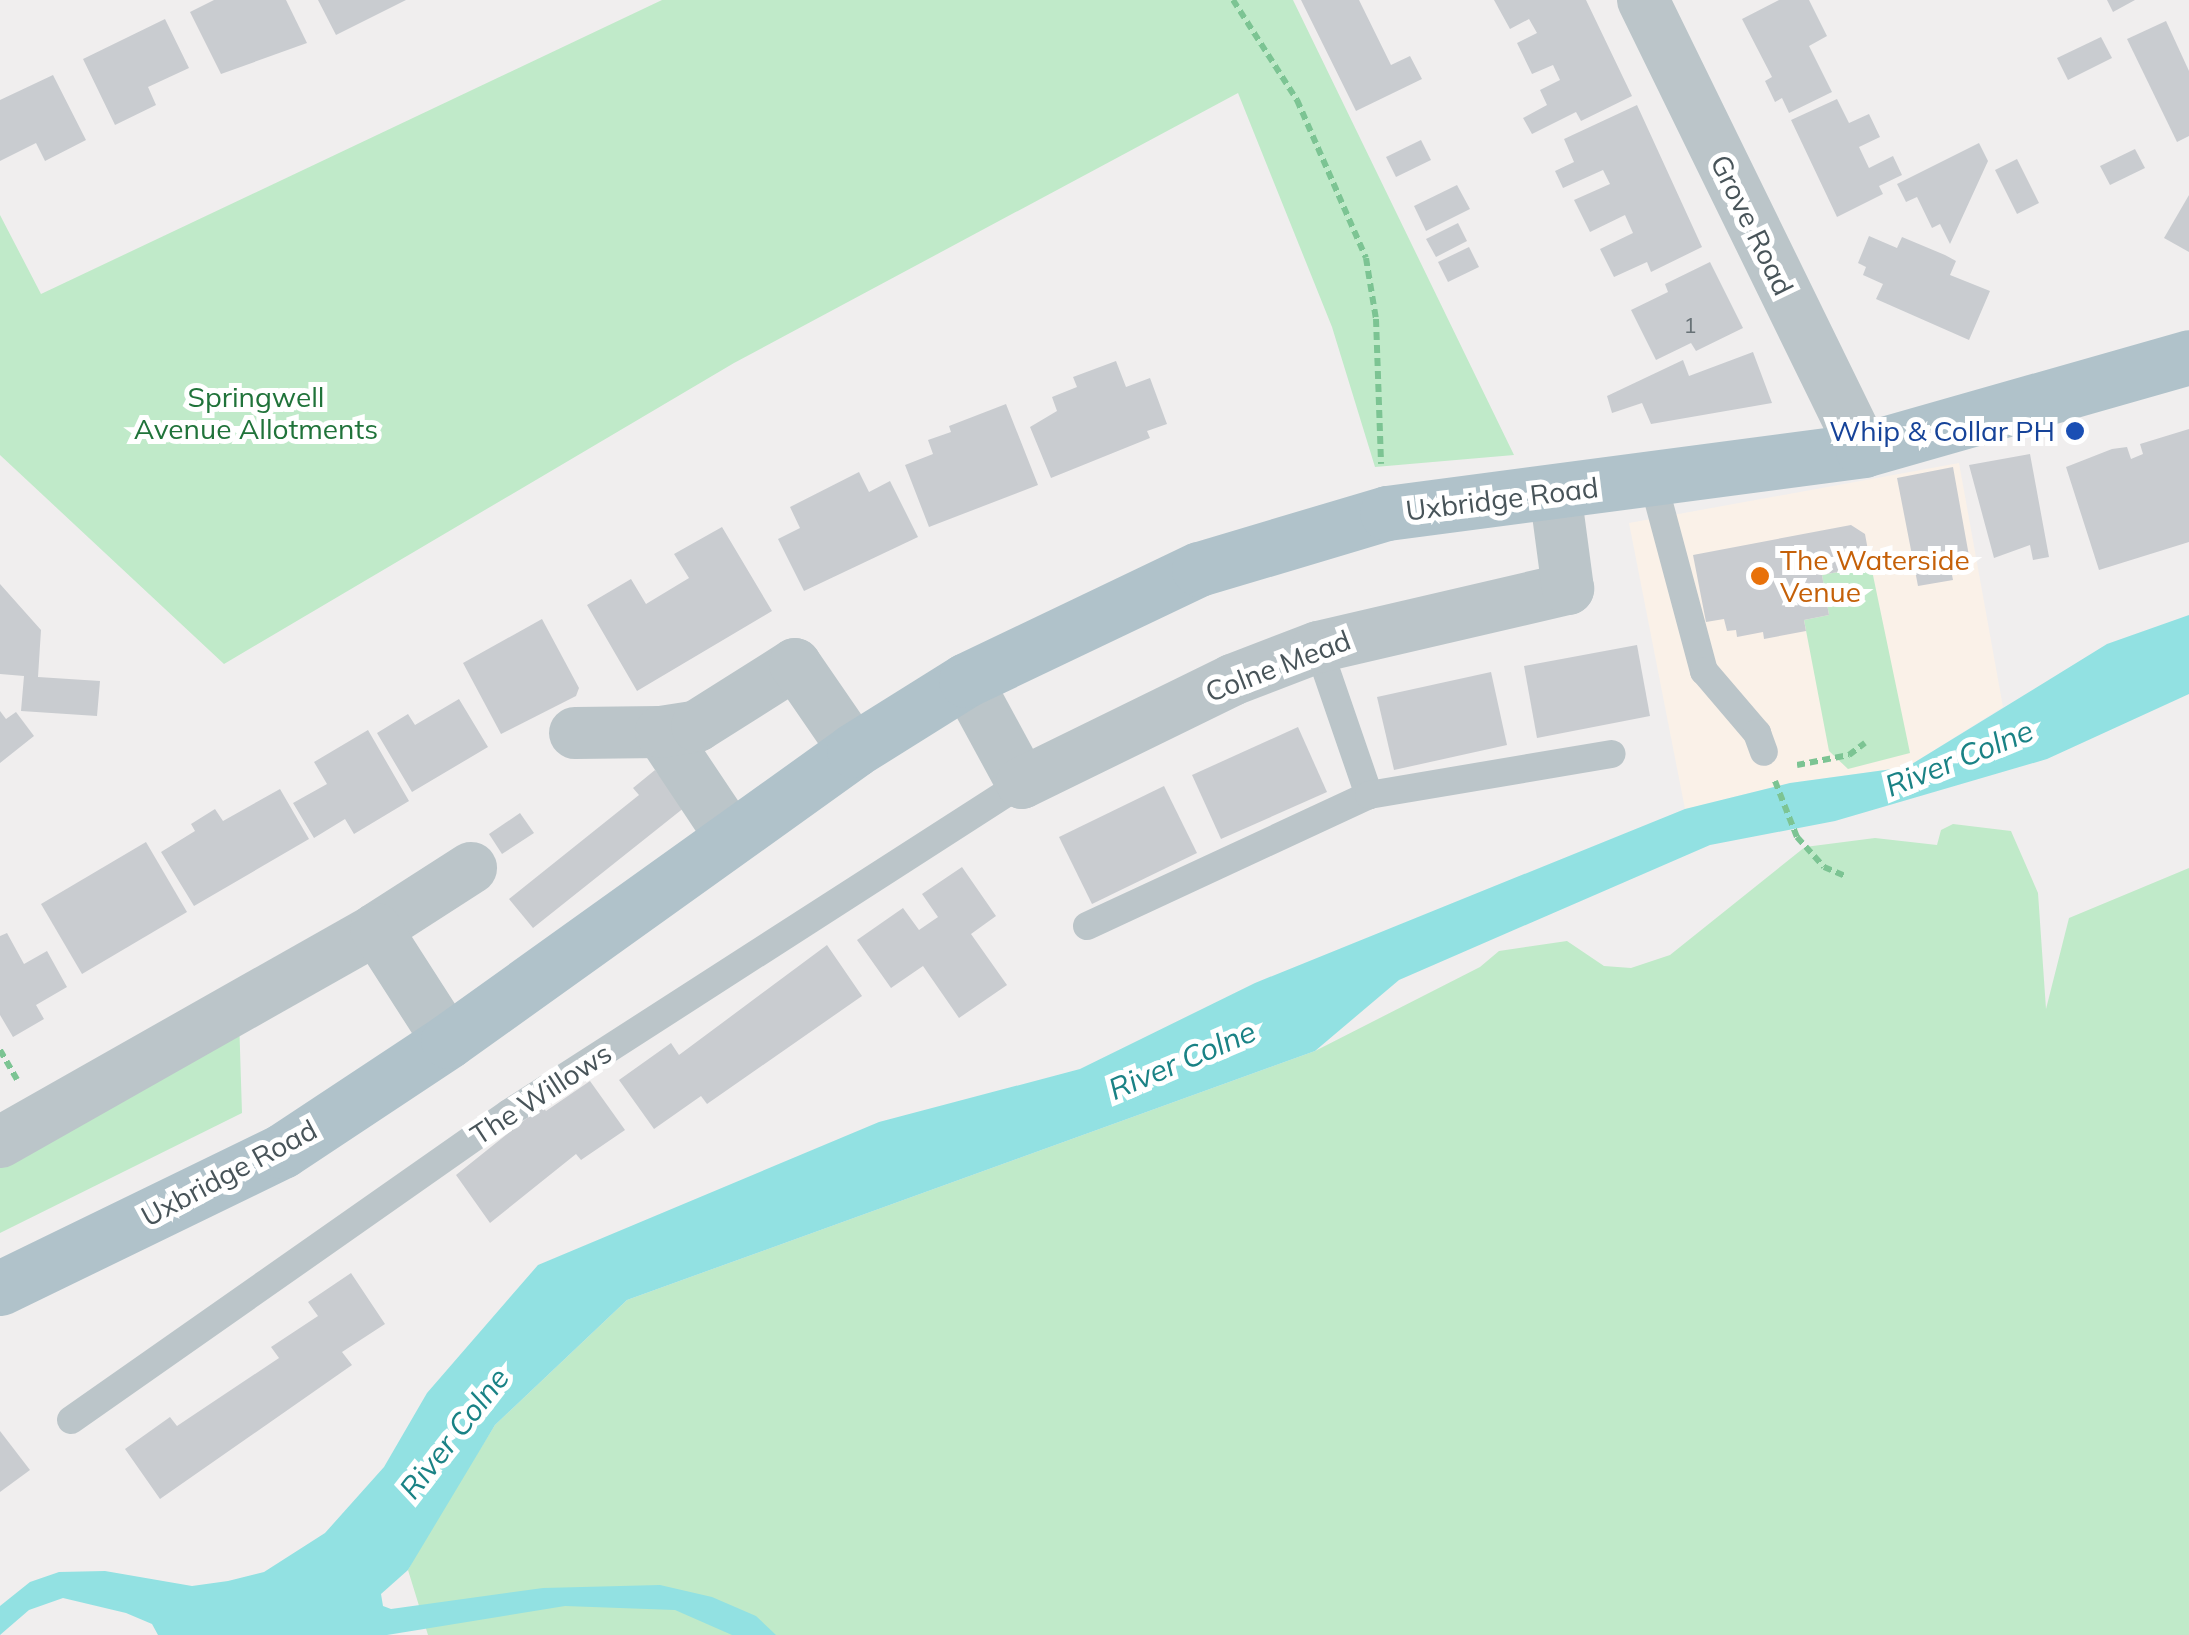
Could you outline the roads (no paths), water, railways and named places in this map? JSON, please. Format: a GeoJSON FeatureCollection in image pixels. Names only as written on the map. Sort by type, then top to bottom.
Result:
{"type":"FeatureCollection","features":[{"type":"Feature","properties":{"kind":"main road","name":"Uxbridge Road"},"geometry":{"type":"LineString","coordinates":[[0,1288],[282,1151],[448,1041],[854,750],[966,680],[1199,569],[1387,513],[1653,481],[1863,450],[2189,358]]}},
{"type":"Feature","properties":{"kind":"street","name":"Grove Road"},"geometry":{"type":"LineString","coordinates":[[1643,0],[1863,450]]}},
{"type":"Feature","properties":{"kind":"street","name":"Colne Mead"},"geometry":{"type":"LineString","coordinates":[[1022,783],[1232,680],[1318,646],[1568,590],[1555,492]]}},
{"type":"Feature","properties":{"kind":"street"},"geometry":{"type":"LineString","coordinates":[[575,733],[661,732],[697,726],[795,664],[854,750]]}},
{"type":"Feature","properties":{"kind":"street"},"geometry":{"type":"LineString","coordinates":[[966,680],[1022,783]]}},
{"type":"Feature","properties":{"kind":"street"},"geometry":{"type":"LineString","coordinates":[[661,732],[731,838]]}},
{"type":"Feature","properties":{"kind":"street"},"geometry":{"type":"LineString","coordinates":[[0,1142],[376,928],[471,868]]}},
{"type":"Feature","properties":{"kind":"street"},"geometry":{"type":"LineString","coordinates":[[376,928],[448,1041]]}},
{"type":"Feature","properties":{"kind":"lane"},"geometry":{"type":"LineString","coordinates":[[1653,481],[1704,671],[1776,760]]}},
{"type":"Feature","properties":{"kind":"lane"},"geometry":{"type":"LineString","coordinates":[[1318,646],[1369,795]]}},
{"type":"Feature","properties":{"kind":"lane"},"geometry":{"type":"LineString","coordinates":[[1087,926],[1369,795],[1612,754]]}},
{"type":"Feature","properties":{"kind":"lane","name":"The Willows"},"geometry":{"type":"LineString","coordinates":[[71,1420],[509,1113],[1022,783]]}},
{"type":"Feature","properties":{"kind":"water","name":"River Colne"},"geometry":{"type":"Polygon","coordinates":[[[2189,615],[2189,694],[2047,759],[1835,821],[1710,845],[1399,980],[1315,1051],[627,1300],[495,1425],[408,1570],[381,1594],[383,1606],[391,1609],[543,1588],[660,1585],[712,1597],[756,1616],[776,1635],[732,1635],[675,1610],[565,1606],[387,1635],[158,1635],[152,1624],[126,1613],[63,1598],[29,1610],[0,1635],[0,1606],[30,1582],[59,1572],[105,1571],[192,1586],[228,1581],[264,1572],[325,1533],[384,1467],[427,1393],[538,1265],[879,1122],[1080,1069],[1255,983],[1685,809],[1790,783],[1907,767],[2107,644],[2189,615]]]}},
{"type":"Feature","properties":{"kind":"place","name":"Whip & Collar PH"},"geometry":{"type":"Point","coordinates":[2075,431]}},
{"type":"Feature","properties":{"kind":"place","name":"The Waterside Venue"},"geometry":{"type":"Point","coordinates":[1760,576]}},
{"type":"Feature","properties":{"kind":"park label","name":"Springwell Avenue Allotments"},"geometry":{"type":"Point","coordinates":[256,413]}}]}
